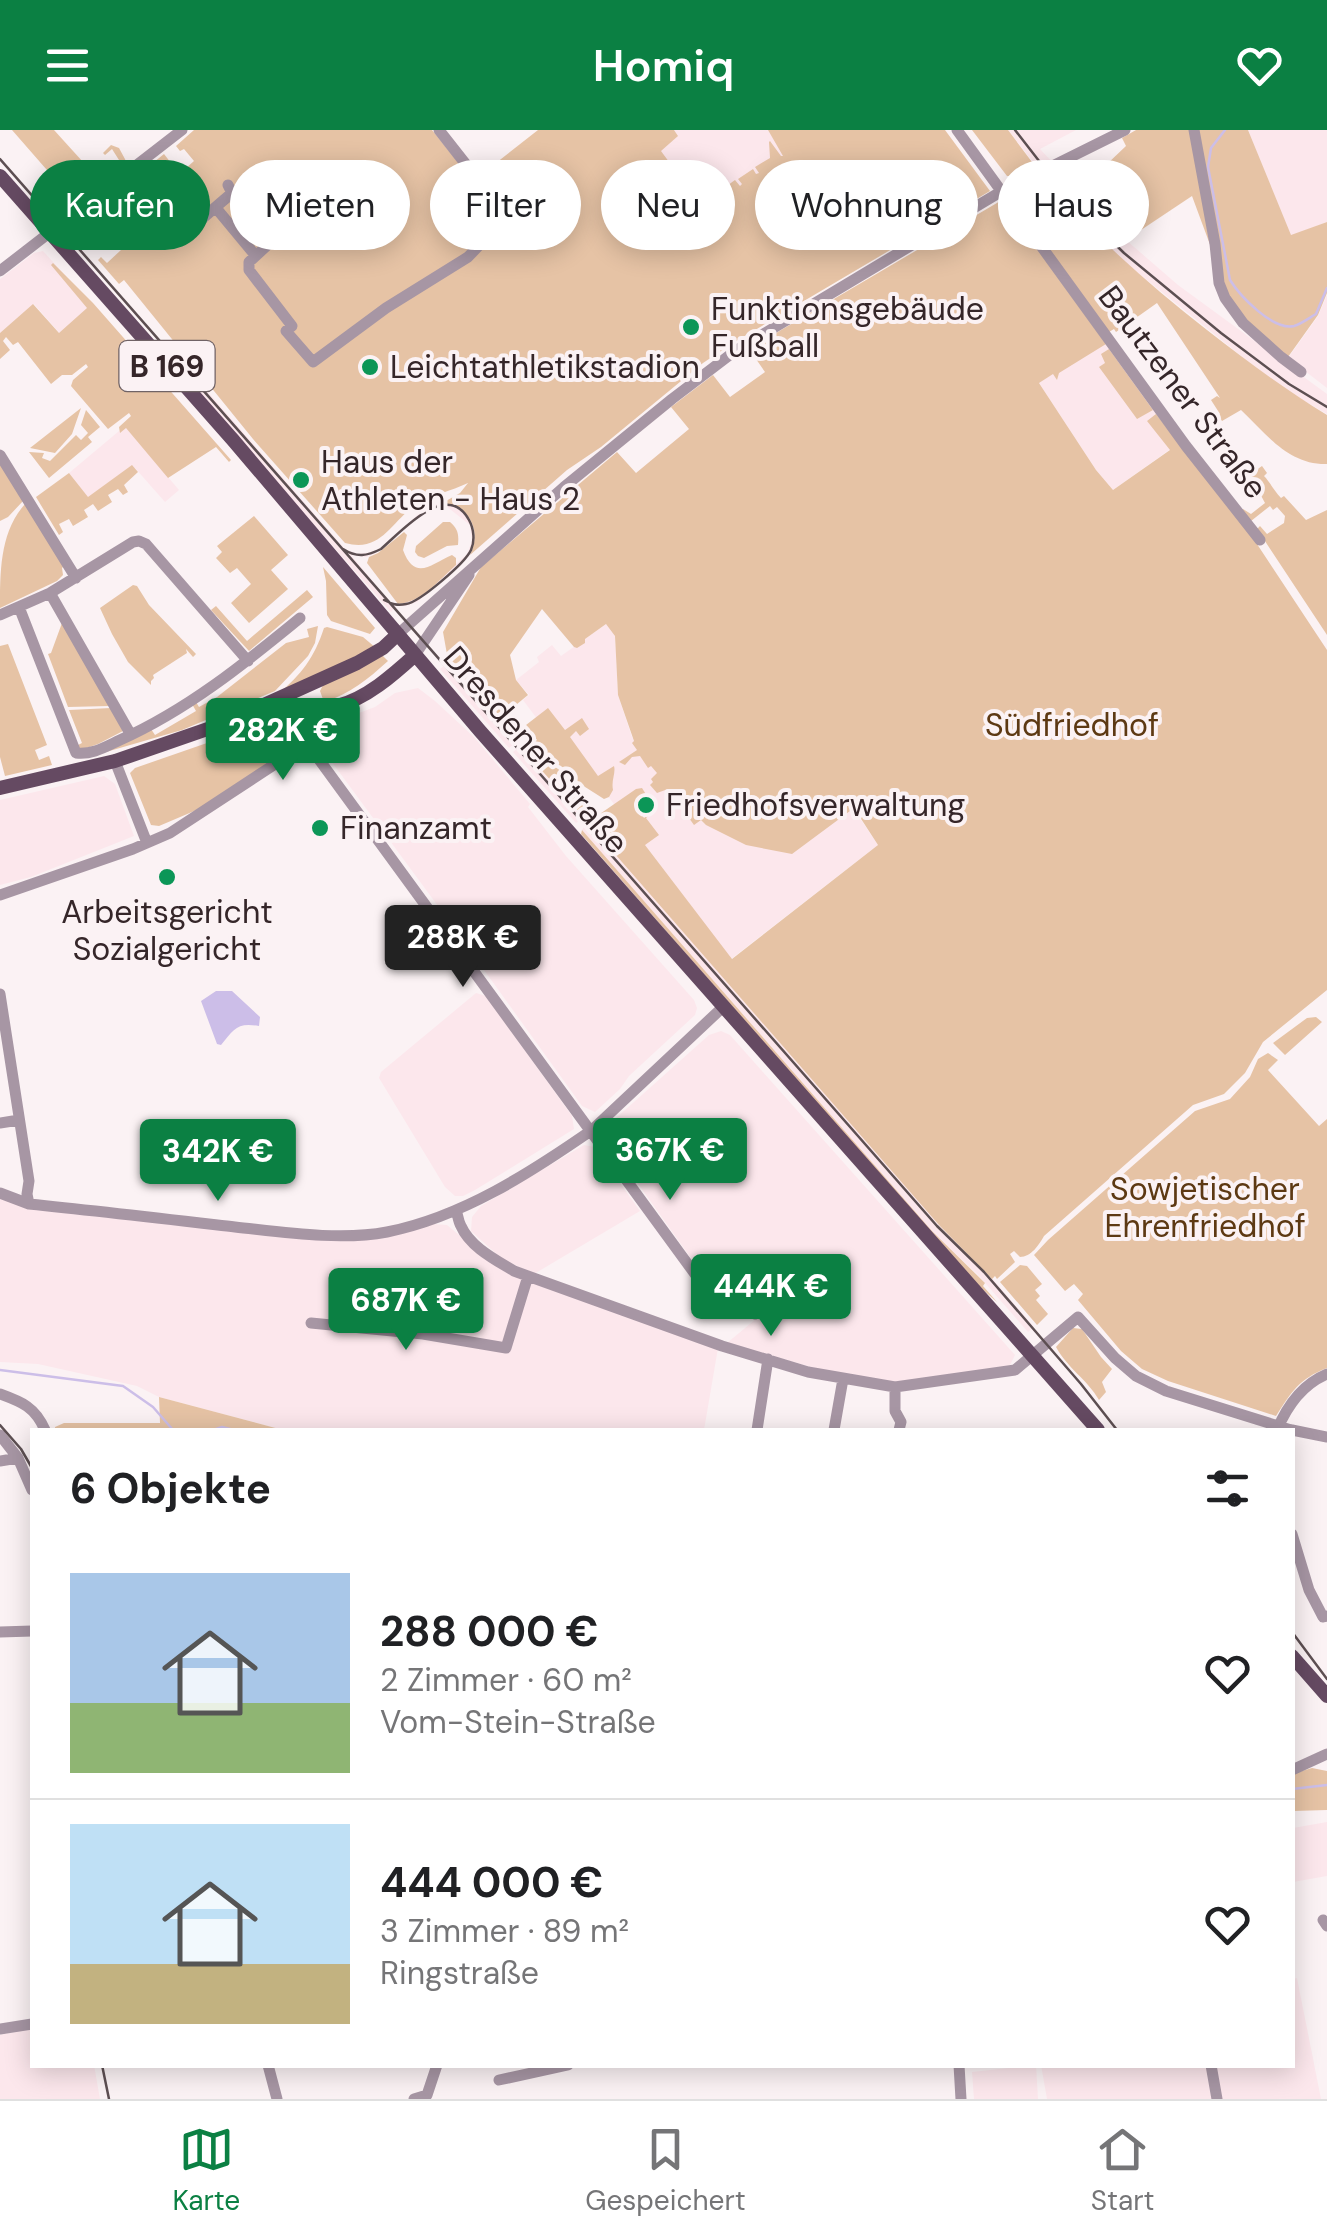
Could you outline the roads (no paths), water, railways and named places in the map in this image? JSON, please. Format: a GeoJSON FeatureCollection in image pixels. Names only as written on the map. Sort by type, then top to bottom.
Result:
{"type":"FeatureCollection","features":[{"type":"Feature","properties":{"kind":"main road","name":"Dresdener Straße"},"geometry":{"type":"LineString","coordinates":[[0,176],[30,211]]}},
{"type":"Feature","properties":{"kind":"main road","name":"Dresdener Straße"},"geometry":{"type":"LineString","coordinates":[[64,250],[723,1007],[1096,1428]]}},
{"type":"Feature","properties":{"kind":"main road"},"geometry":{"type":"LineString","coordinates":[[0,788],[115,761],[222,724],[319,681],[383,648],[398,634]]}},
{"type":"Feature","properties":{"kind":"main road"},"geometry":{"type":"LineString","coordinates":[[222,724],[352,701],[415,655]]}},
{"type":"Feature","properties":{"kind":"main road"},"geometry":{"type":"LineString","coordinates":[[1295,1659],[1327,1696]]}},
{"type":"Feature","properties":{"kind":"street"},"geometry":{"type":"LineString","coordinates":[[144,160],[182,130]]}},
{"type":"Feature","properties":{"kind":"street"},"geometry":{"type":"LineString","coordinates":[[439,130],[463,160]]}},
{"type":"Feature","properties":{"kind":"street","name":"Bautzener Straße"},"geometry":{"type":"LineString","coordinates":[[957,130],[998,186]]}},
{"type":"Feature","properties":{"kind":"street"},"geometry":{"type":"LineString","coordinates":[[1065,160],[1125,130]]}},
{"type":"Feature","properties":{"kind":"street"},"geometry":{"type":"LineString","coordinates":[[1194,130],[1219,283],[1225,298],[1243,323],[1302,372]]}},
{"type":"Feature","properties":{"kind":"street"},"geometry":{"type":"LineString","coordinates":[[210,213],[230,189],[272,241],[249,262],[249,270],[292,326],[286,331],[313,362],[475,250]]}},
{"type":"Feature","properties":{"kind":"street"},"geometry":{"type":"LineString","coordinates":[[398,634],[564,487],[710,369],[998,193]]}},
{"type":"Feature","properties":{"kind":"street"},"geometry":{"type":"LineString","coordinates":[[216,208],[256,255]]}},
{"type":"Feature","properties":{"kind":"street"},"geometry":{"type":"LineString","coordinates":[[0,271],[30,247]]}},
{"type":"Feature","properties":{"kind":"street","name":"Bautzener Straße"},"geometry":{"type":"LineString","coordinates":[[1045,250],[1186,446],[1260,540]]}},
{"type":"Feature","properties":{"kind":"street"},"geometry":{"type":"LineString","coordinates":[[0,454],[76,578]]}},
{"type":"Feature","properties":{"kind":"street"},"geometry":{"type":"LineString","coordinates":[[0,614],[50,593],[139,541],[146,544],[248,661]]}},
{"type":"Feature","properties":{"kind":"street"},"geometry":{"type":"LineString","coordinates":[[415,655],[478,562]]}},
{"type":"Feature","properties":{"kind":"street"},"geometry":{"type":"LineString","coordinates":[[50,593],[131,735]]}},
{"type":"Feature","properties":{"kind":"street"},"geometry":{"type":"LineString","coordinates":[[19,608],[76,752],[84,754],[131,735],[184,706],[300,618]]}},
{"type":"Feature","properties":{"kind":"street"},"geometry":{"type":"LineString","coordinates":[[319,681],[314,688],[322,708]]}},
{"type":"Feature","properties":{"kind":"street"},"geometry":{"type":"LineString","coordinates":[[0,894],[147,843],[203,812],[288,754],[302,749],[316,754],[714,1300],[754,1314]]}},
{"type":"Feature","properties":{"kind":"street"},"geometry":{"type":"LineString","coordinates":[[115,761],[147,843]]}},
{"type":"Feature","properties":{"kind":"street"},"geometry":{"type":"LineString","coordinates":[[0,994],[29,1181],[29,1204]]}},
{"type":"Feature","properties":{"kind":"street"},"geometry":{"type":"LineString","coordinates":[[0,1192],[29,1204],[285,1232],[386,1232],[477,1202],[592,1130],[723,1007]]}},
{"type":"Feature","properties":{"kind":"street"},"geometry":{"type":"LineString","coordinates":[[0,1123],[18,1120]]}},
{"type":"Feature","properties":{"kind":"street"},"geometry":{"type":"LineString","coordinates":[[452,1211],[484,1252],[514,1270],[722,1346],[843,1379],[895,1388],[1015,1370],[1078,1317],[1136,1376],[1166,1391],[1281,1428]]}},
{"type":"Feature","properties":{"kind":"street"},"geometry":{"type":"LineString","coordinates":[[311,1322],[424,1334],[506,1348],[528,1276]]}},
{"type":"Feature","properties":{"kind":"street"},"geometry":{"type":"LineString","coordinates":[[757,1428],[768,1359]]}},
{"type":"Feature","properties":{"kind":"street"},"geometry":{"type":"LineString","coordinates":[[1284,1428],[1300,1392],[1327,1374]]}},
{"type":"Feature","properties":{"kind":"street"},"geometry":{"type":"LineString","coordinates":[[834,1428],[843,1379]]}},
{"type":"Feature","properties":{"kind":"street"},"geometry":{"type":"LineString","coordinates":[[895,1388],[894,1411],[900,1428]]}},
{"type":"Feature","properties":{"kind":"street"},"geometry":{"type":"LineString","coordinates":[[0,1394],[27,1404],[43,1428]]}},
{"type":"Feature","properties":{"kind":"street"},"geometry":{"type":"LineString","coordinates":[[1295,1431],[1327,1437]]}},
{"type":"Feature","properties":{"kind":"street"},"geometry":{"type":"LineString","coordinates":[[0,1436],[18,1458],[30,1485]]}},
{"type":"Feature","properties":{"kind":"street"},"geometry":{"type":"LineString","coordinates":[[0,1461],[18,1458]]}},
{"type":"Feature","properties":{"kind":"street"},"geometry":{"type":"LineString","coordinates":[[1295,1544],[1309,1590],[1324,1618],[1327,1616]]}},
{"type":"Feature","properties":{"kind":"street"},"geometry":{"type":"LineString","coordinates":[[0,1632],[30,1631]]}},
{"type":"Feature","properties":{"kind":"street"},"geometry":{"type":"LineString","coordinates":[[1295,1769],[1327,1754]]}},
{"type":"Feature","properties":{"kind":"street"},"geometry":{"type":"LineString","coordinates":[[0,2030],[30,2024]]}},
{"type":"Feature","properties":{"kind":"street"},"geometry":{"type":"LineString","coordinates":[[269,2068],[277,2099]]}},
{"type":"Feature","properties":{"kind":"street"},"geometry":{"type":"LineString","coordinates":[[414,2099],[428,2095],[435,2068]]}},
{"type":"Feature","properties":{"kind":"street"},"geometry":{"type":"LineString","coordinates":[[499,2080],[554,2068]]}},
{"type":"Feature","properties":{"kind":"street"},"geometry":{"type":"LineString","coordinates":[[959,2068],[961,2099]]}},
{"type":"Feature","properties":{"kind":"street"},"geometry":{"type":"LineString","coordinates":[[1211,2068],[1216,2099]]}},
{"type":"Feature","properties":{"kind":"waterway"},"geometry":{"type":"LineString","coordinates":[[1225,130],[1211,148],[1208,167],[1230,280],[1258,311],[1286,326],[1297,325],[1316,314],[1327,288]]}},
{"type":"Feature","properties":{"kind":"waterway"},"geometry":{"type":"LineString","coordinates":[[0,1370],[123,1386],[153,1407],[171,1428]]}},
{"type":"Feature","properties":{"kind":"waterway"},"geometry":{"type":"LineString","coordinates":[[219,1428],[226,1428]]}},
{"type":"Feature","properties":{"kind":"waterway"},"geometry":{"type":"LineString","coordinates":[[1295,1789],[1327,1785]]}},
{"type":"Feature","properties":{"kind":"tram line"},"geometry":{"type":"LineString","coordinates":[[0,159],[937,1226],[984,1272],[1115,1428]]}},
{"type":"Feature","properties":{"kind":"tram line"},"geometry":{"type":"LineString","coordinates":[[343,549],[357,555],[381,549],[437,507],[449,505],[460,509],[469,520],[472,546],[451,572],[413,602],[397,605],[384,600]]}},
{"type":"Feature","properties":{"kind":"tram line"},"geometry":{"type":"LineString","coordinates":[[0,1425],[30,1465]]}},
{"type":"Feature","properties":{"kind":"tram line"},"geometry":{"type":"LineString","coordinates":[[1295,1636],[1327,1679]]}},
{"type":"Feature","properties":{"kind":"tram line"},"geometry":{"type":"LineString","coordinates":[[103,2068],[109,2099]]}},
{"type":"Feature","properties":{"kind":"railway"},"geometry":{"type":"LineString","coordinates":[[1015,130],[1067,197],[1124,253],[1221,333],[1327,407]]}},
{"type":"Feature","properties":{"kind":"place","name":"Funktionsgebäude Fußball"},"geometry":{"type":"Point","coordinates":[691,327]}},
{"type":"Feature","properties":{"kind":"place","name":"Leichtathletikstadion"},"geometry":{"type":"Point","coordinates":[370,367]}},
{"type":"Feature","properties":{"kind":"place","name":"Haus der Athleten - Haus 2"},"geometry":{"type":"Point","coordinates":[301,480]}},
{"type":"Feature","properties":{"kind":"place","name":"Friedhofsverwaltung"},"geometry":{"type":"Point","coordinates":[646,805]}},
{"type":"Feature","properties":{"kind":"place","name":"Finanzamt"},"geometry":{"type":"Point","coordinates":[320,828]}},
{"type":"Feature","properties":{"kind":"place","name":"Arbeitsgericht Sozialgericht"},"geometry":{"type":"Point","coordinates":[167,877]}},
{"type":"Feature","properties":{"kind":"park label","name":"Südfriedhof"},"geometry":{"type":"Point","coordinates":[1072,725]}},
{"type":"Feature","properties":{"kind":"park label","name":"Sowjetischer Ehrenfriedhof"},"geometry":{"type":"Point","coordinates":[1205,1208]}}]}
